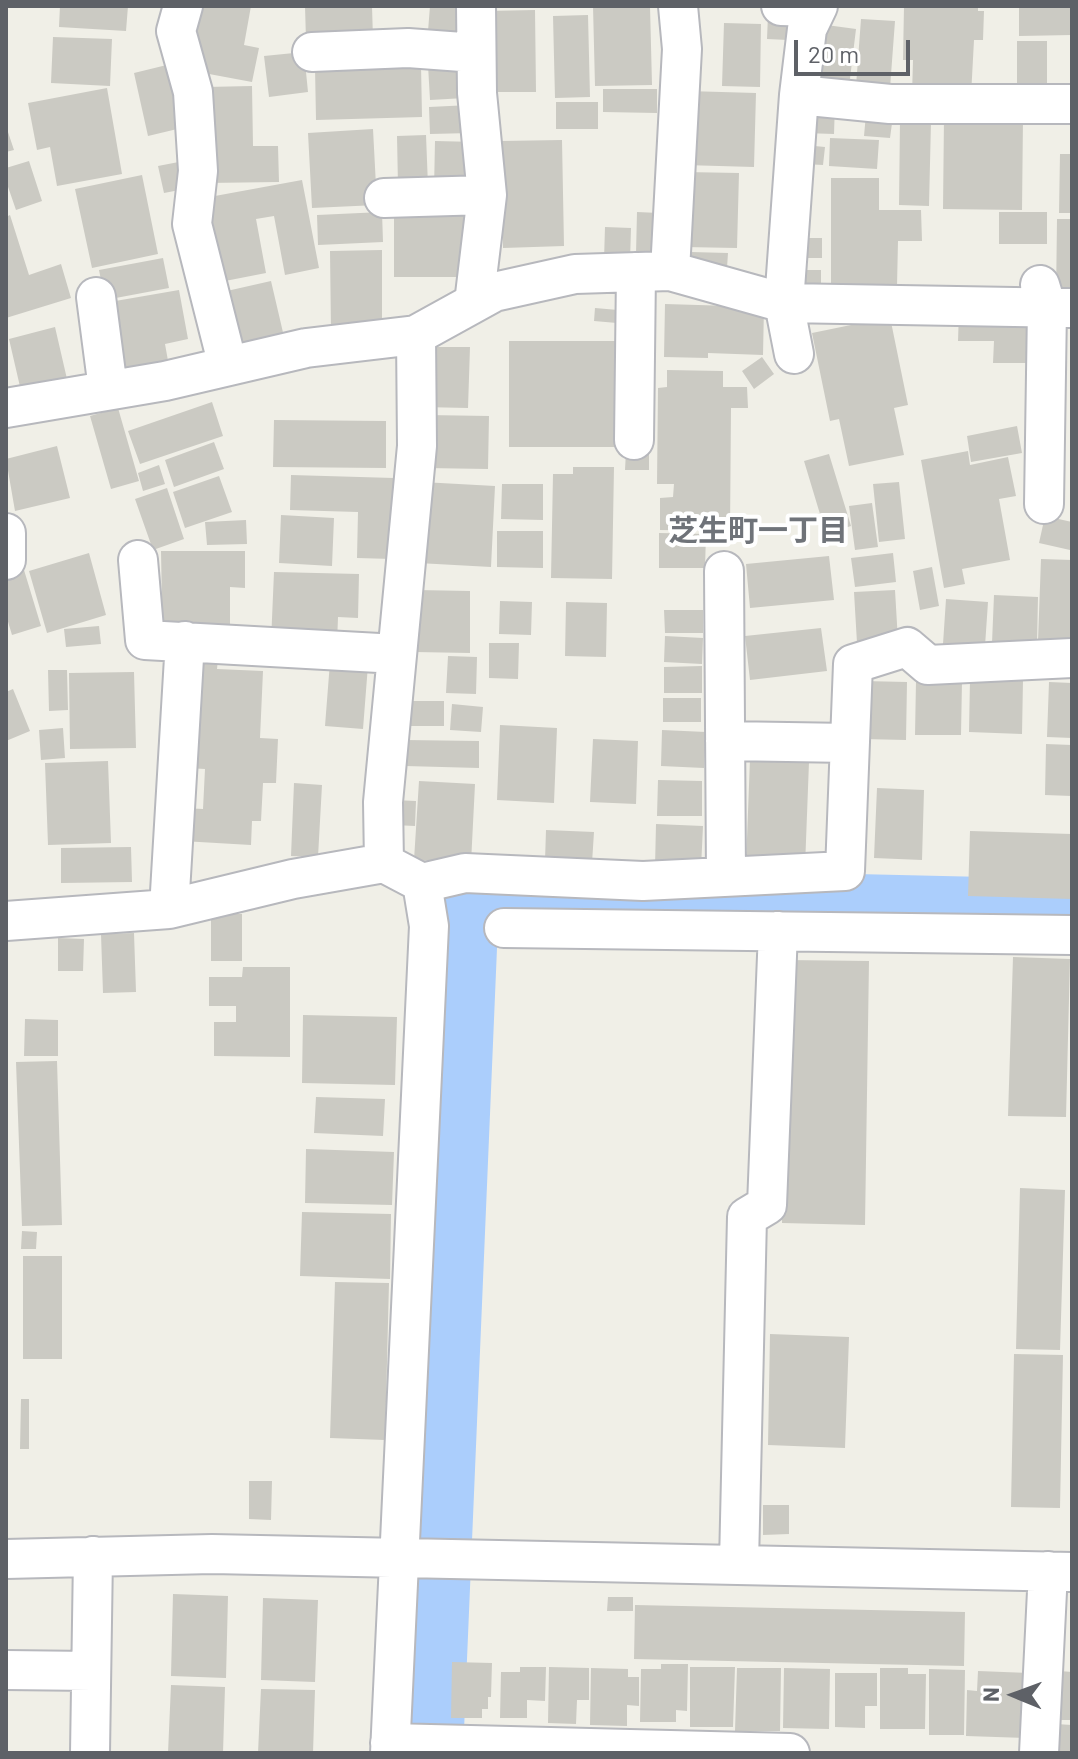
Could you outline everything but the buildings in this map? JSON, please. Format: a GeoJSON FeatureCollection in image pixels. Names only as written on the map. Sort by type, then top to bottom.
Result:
{"type":"FeatureCollection","features":[{"type":"Feature","properties":{"kind":"street"},"geometry":{"type":"LineString","coordinates":[[183,6],[176,31],[193,92],[198,171],[192,224],[228,366]]}},
{"type":"Feature","properties":{"kind":"street"},"geometry":{"type":"LineString","coordinates":[[474,303],[487,195],[476,53],[476,6]]}},
{"type":"Feature","properties":{"kind":"street"},"geometry":{"type":"LineString","coordinates":[[634,440],[682,49],[678,6]]}},
{"type":"Feature","properties":{"kind":"street"},"geometry":{"type":"LineString","coordinates":[[781,6],[818,6],[807,29],[799,95],[784,303],[794,354]]}},
{"type":"Feature","properties":{"kind":"street"},"geometry":{"type":"LineString","coordinates":[[312,52],[408,48],[476,53]]}},
{"type":"Feature","properties":{"kind":"street"},"geometry":{"type":"LineString","coordinates":[[799,95],[890,104],[1072,104]]}},
{"type":"Feature","properties":{"kind":"street"},"geometry":{"type":"LineString","coordinates":[[384,198],[487,195]]}},
{"type":"Feature","properties":{"kind":"street"},"geometry":{"type":"LineString","coordinates":[[6,408],[165,381],[306,348],[416,335],[494,292],[575,274],[653,272],[784,303],[1053,300],[1044,504]]}},
{"type":"Feature","properties":{"kind":"street"},"geometry":{"type":"LineString","coordinates":[[96,297],[108,389]]}},
{"type":"Feature","properties":{"kind":"street"},"geometry":{"type":"LineString","coordinates":[[384,863],[383,802],[417,446],[416,335]]}},
{"type":"Feature","properties":{"kind":"street"},"geometry":{"type":"LineString","coordinates":[[6,533],[9,559],[6,560]]}},
{"type":"Feature","properties":{"kind":"street"},"geometry":{"type":"LineString","coordinates":[[138,560],[145,640],[397,654]]}},
{"type":"Feature","properties":{"kind":"street"},"geometry":{"type":"LineString","coordinates":[[724,571],[726,877]]}},
{"type":"Feature","properties":{"kind":"street"},"geometry":{"type":"LineString","coordinates":[[169,909],[185,641]]}},
{"type":"Feature","properties":{"kind":"street"},"geometry":{"type":"LineString","coordinates":[[6,921],[169,909],[293,879],[384,863],[422,883],[465,873],[643,881],[845,871],[853,664],[907,647],[928,665],[1072,658]]}},
{"type":"Feature","properties":{"kind":"street"},"geometry":{"type":"LineString","coordinates":[[725,741],[850,743]]}},
{"type":"Feature","properties":{"kind":"street"},"geometry":{"type":"LineString","coordinates":[[422,883],[429,926],[390,1748],[790,1753]]}},
{"type":"Feature","properties":{"kind":"street"},"geometry":{"type":"LineString","coordinates":[[504,928],[1072,935]]}},
{"type":"Feature","properties":{"kind":"street"},"geometry":{"type":"LineString","coordinates":[[739,1563],[747,1217],[767,1205],[778,931]]}},
{"type":"Feature","properties":{"kind":"street"},"geometry":{"type":"LineString","coordinates":[[90,1753],[93,1556]]}},
{"type":"Feature","properties":{"kind":"street"},"geometry":{"type":"LineString","coordinates":[[6,1559],[93,1556],[400,1557],[1060,1572],[1039,1753]]}},
{"type":"Feature","properties":{"kind":"street"},"geometry":{"type":"LineString","coordinates":[[6,1670],[91,1671]]}},
{"type":"Feature","properties":{"kind":"waterway"},"geometry":{"type":"LineString","coordinates":[[428,1753],[464,900],[1072,914]]}},
{"type":"Feature","properties":{"kind":"district","name":"芝生町一丁目"},"geometry":{"type":"Point","coordinates":[758,531]}}]}
